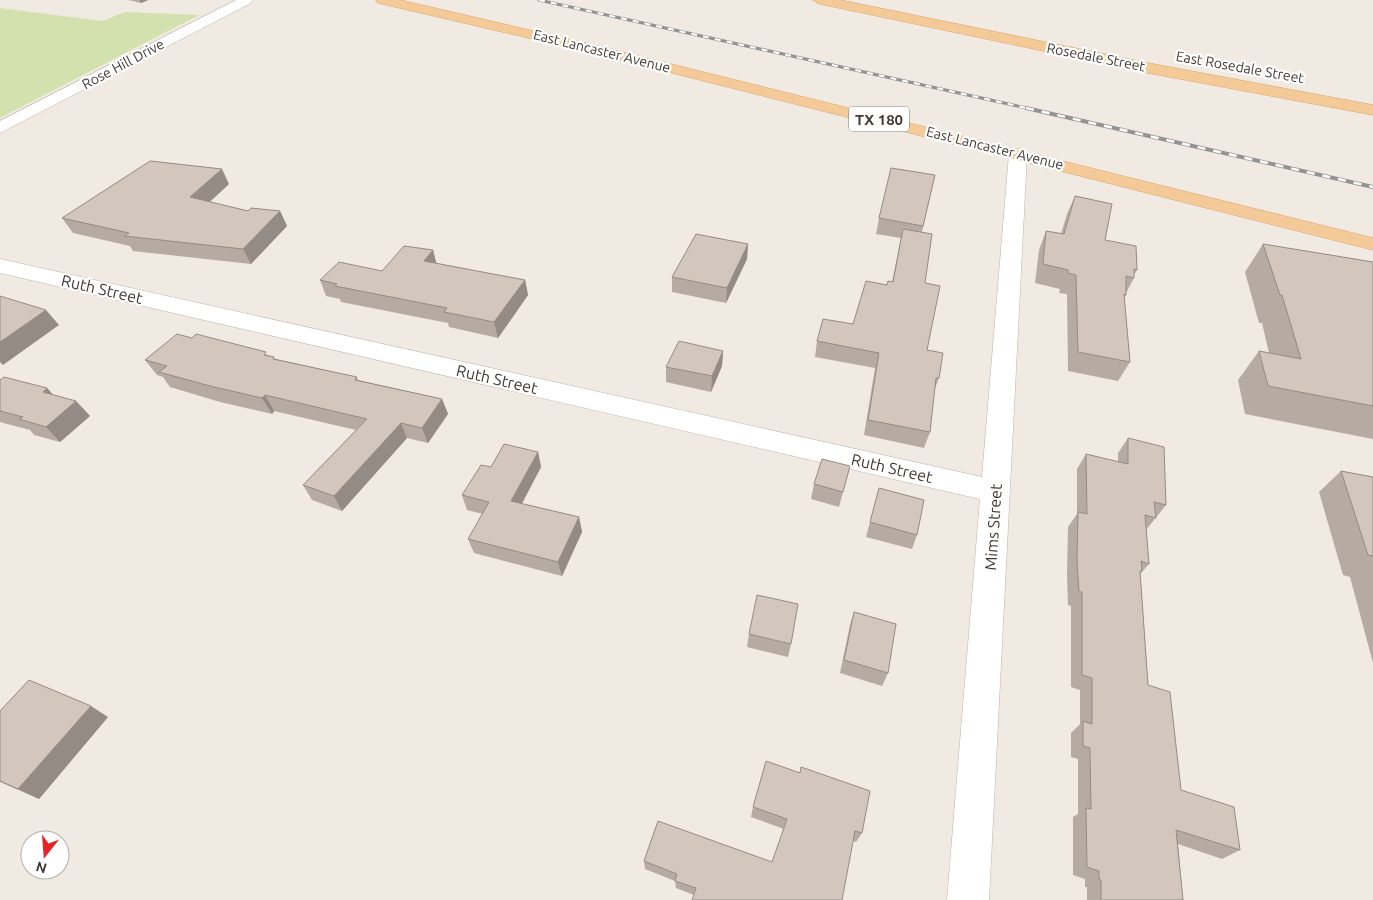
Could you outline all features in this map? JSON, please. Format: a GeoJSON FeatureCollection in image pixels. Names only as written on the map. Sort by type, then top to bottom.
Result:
{"type":"FeatureCollection","features":[{"type":"Feature","properties":{"kind":"main road","name":"East Lancaster Avenue"},"geometry":{"type":"LineString","coordinates":[[383,0],[594,49],[1373,244]]}},
{"type":"Feature","properties":{"kind":"main road","name":"Rosedale Street"},"geometry":{"type":"LineString","coordinates":[[820,0],[1148,68],[1373,110]]}},
{"type":"Feature","properties":{"kind":"street","name":"Rose Hill Drive"},"geometry":{"type":"LineString","coordinates":[[0,128],[246,0]]}},
{"type":"Feature","properties":{"kind":"street","name":"Mims Street"},"geometry":{"type":"LineString","coordinates":[[968,900],[1018,154]]}},
{"type":"Feature","properties":{"kind":"street","name":"Ruth Street"},"geometry":{"type":"LineString","coordinates":[[0,266],[995,491]]}},
{"type":"Feature","properties":{"kind":"green space"},"geometry":{"type":"Polygon","coordinates":[[[0,8],[103,21],[125,12],[199,15],[0,118],[0,8]]]}},
{"type":"Feature","properties":{"kind":"building"},"geometry":{"type":"Polygon","coordinates":[[[150,161],[222,169],[190,197],[248,211],[251,208],[280,211],[243,249],[124,236],[129,233],[62,218],[150,161]]]}},
{"type":"Feature","properties":{"kind":"building"},"geometry":{"type":"Polygon","coordinates":[[[891,168],[935,175],[923,226],[879,218],[891,168]]]}},
{"type":"Feature","properties":{"kind":"building"},"geometry":{"type":"Polygon","coordinates":[[[1075,196],[1112,204],[1105,240],[1136,246],[1137,270],[1134,269],[1134,278],[1126,276],[1126,295],[1124,294],[1130,362],[1078,352],[1076,275],[1068,273],[1068,270],[1043,264],[1046,231],[1064,234],[1075,196]]]}},
{"type":"Feature","properties":{"kind":"building"},"geometry":{"type":"Polygon","coordinates":[[[903,229],[932,234],[925,283],[940,286],[927,350],[943,353],[939,378],[936,378],[930,432],[868,420],[879,353],[817,341],[823,319],[853,324],[866,281],[887,285],[888,281],[893,282],[903,229]]]}},
{"type":"Feature","properties":{"kind":"building"},"geometry":{"type":"Polygon","coordinates":[[[696,234],[748,244],[727,288],[672,277],[696,234]]]}},
{"type":"Feature","properties":{"kind":"building"},"geometry":{"type":"Polygon","coordinates":[[[1263,244],[1373,262],[1373,406],[1268,386],[1259,351],[1301,359],[1282,295],[1280,295],[1263,244]]]}},
{"type":"Feature","properties":{"kind":"building"},"geometry":{"type":"Polygon","coordinates":[[[404,246],[433,250],[424,261],[525,280],[494,322],[444,312],[447,308],[335,286],[337,284],[320,280],[339,262],[382,271],[404,246]]]}},
{"type":"Feature","properties":{"kind":"building"},"geometry":{"type":"Polygon","coordinates":[[[0,296],[46,310],[0,342],[0,296]]]}},
{"type":"Feature","properties":{"kind":"building"},"geometry":{"type":"Polygon","coordinates":[[[177,334],[192,338],[196,334],[266,352],[264,355],[274,357],[273,359],[357,377],[355,380],[442,399],[422,428],[401,423],[334,496],[303,485],[367,419],[265,395],[262,398],[159,372],[167,366],[145,360],[177,334]]]}},
{"type":"Feature","properties":{"kind":"building"},"geometry":{"type":"Polygon","coordinates":[[[679,341],[723,351],[712,376],[666,367],[679,341]]]}},
{"type":"Feature","properties":{"kind":"building"},"geometry":{"type":"Polygon","coordinates":[[[4,377],[47,388],[43,392],[76,401],[46,427],[19,419],[23,417],[0,411],[0,380],[4,377]]]}},
{"type":"Feature","properties":{"kind":"building"},"geometry":{"type":"Polygon","coordinates":[[[1128,438],[1164,447],[1166,505],[1154,502],[1156,518],[1145,515],[1149,564],[1141,561],[1142,571],[1140,571],[1148,685],[1170,692],[1181,790],[1234,807],[1240,850],[1176,830],[1183,900],[1101,900],[1099,871],[1087,867],[1086,808],[1091,809],[1090,748],[1083,746],[1083,721],[1092,724],[1092,678],[1082,675],[1082,592],[1079,592],[1077,561],[1078,512],[1087,514],[1086,454],[1128,464],[1128,438]]]}},
{"type":"Feature","properties":{"kind":"building"},"geometry":{"type":"Polygon","coordinates":[[[504,444],[538,452],[511,501],[579,517],[558,562],[468,539],[489,502],[462,495],[481,465],[491,467],[504,444]]]}},
{"type":"Feature","properties":{"kind":"building"},"geometry":{"type":"Polygon","coordinates":[[[822,459],[850,466],[843,492],[814,484],[822,459]]]}},
{"type":"Feature","properties":{"kind":"building"},"geometry":{"type":"Polygon","coordinates":[[[1341,471],[1373,477],[1373,556],[1368,555],[1341,471]]]}},
{"type":"Feature","properties":{"kind":"building"},"geometry":{"type":"Polygon","coordinates":[[[879,488],[924,500],[917,535],[870,522],[879,488]]]}},
{"type":"Feature","properties":{"kind":"building"},"geometry":{"type":"Polygon","coordinates":[[[757,595],[798,604],[791,644],[749,634],[757,595]]]}},
{"type":"Feature","properties":{"kind":"building"},"geometry":{"type":"Polygon","coordinates":[[[854,612],[896,624],[888,673],[844,660],[854,612]]]}},
{"type":"Feature","properties":{"kind":"building"},"geometry":{"type":"Polygon","coordinates":[[[29,680],[91,706],[18,789],[0,781],[0,711],[29,680]]]}},
{"type":"Feature","properties":{"kind":"building"},"geometry":{"type":"Polygon","coordinates":[[[766,761],[800,773],[801,767],[870,791],[862,833],[855,831],[842,900],[692,900],[696,888],[675,881],[677,874],[644,861],[658,821],[772,862],[787,819],[753,807],[766,761]]]}},
{"type":"Feature","properties":{"kind":"railway"},"geometry":{"type":"LineString","coordinates":[[539,0],[1031,109]]}},
{"type":"Feature","properties":{"kind":"railway"},"geometry":{"type":"LineString","coordinates":[[1026,108],[1373,187]]}}]}
